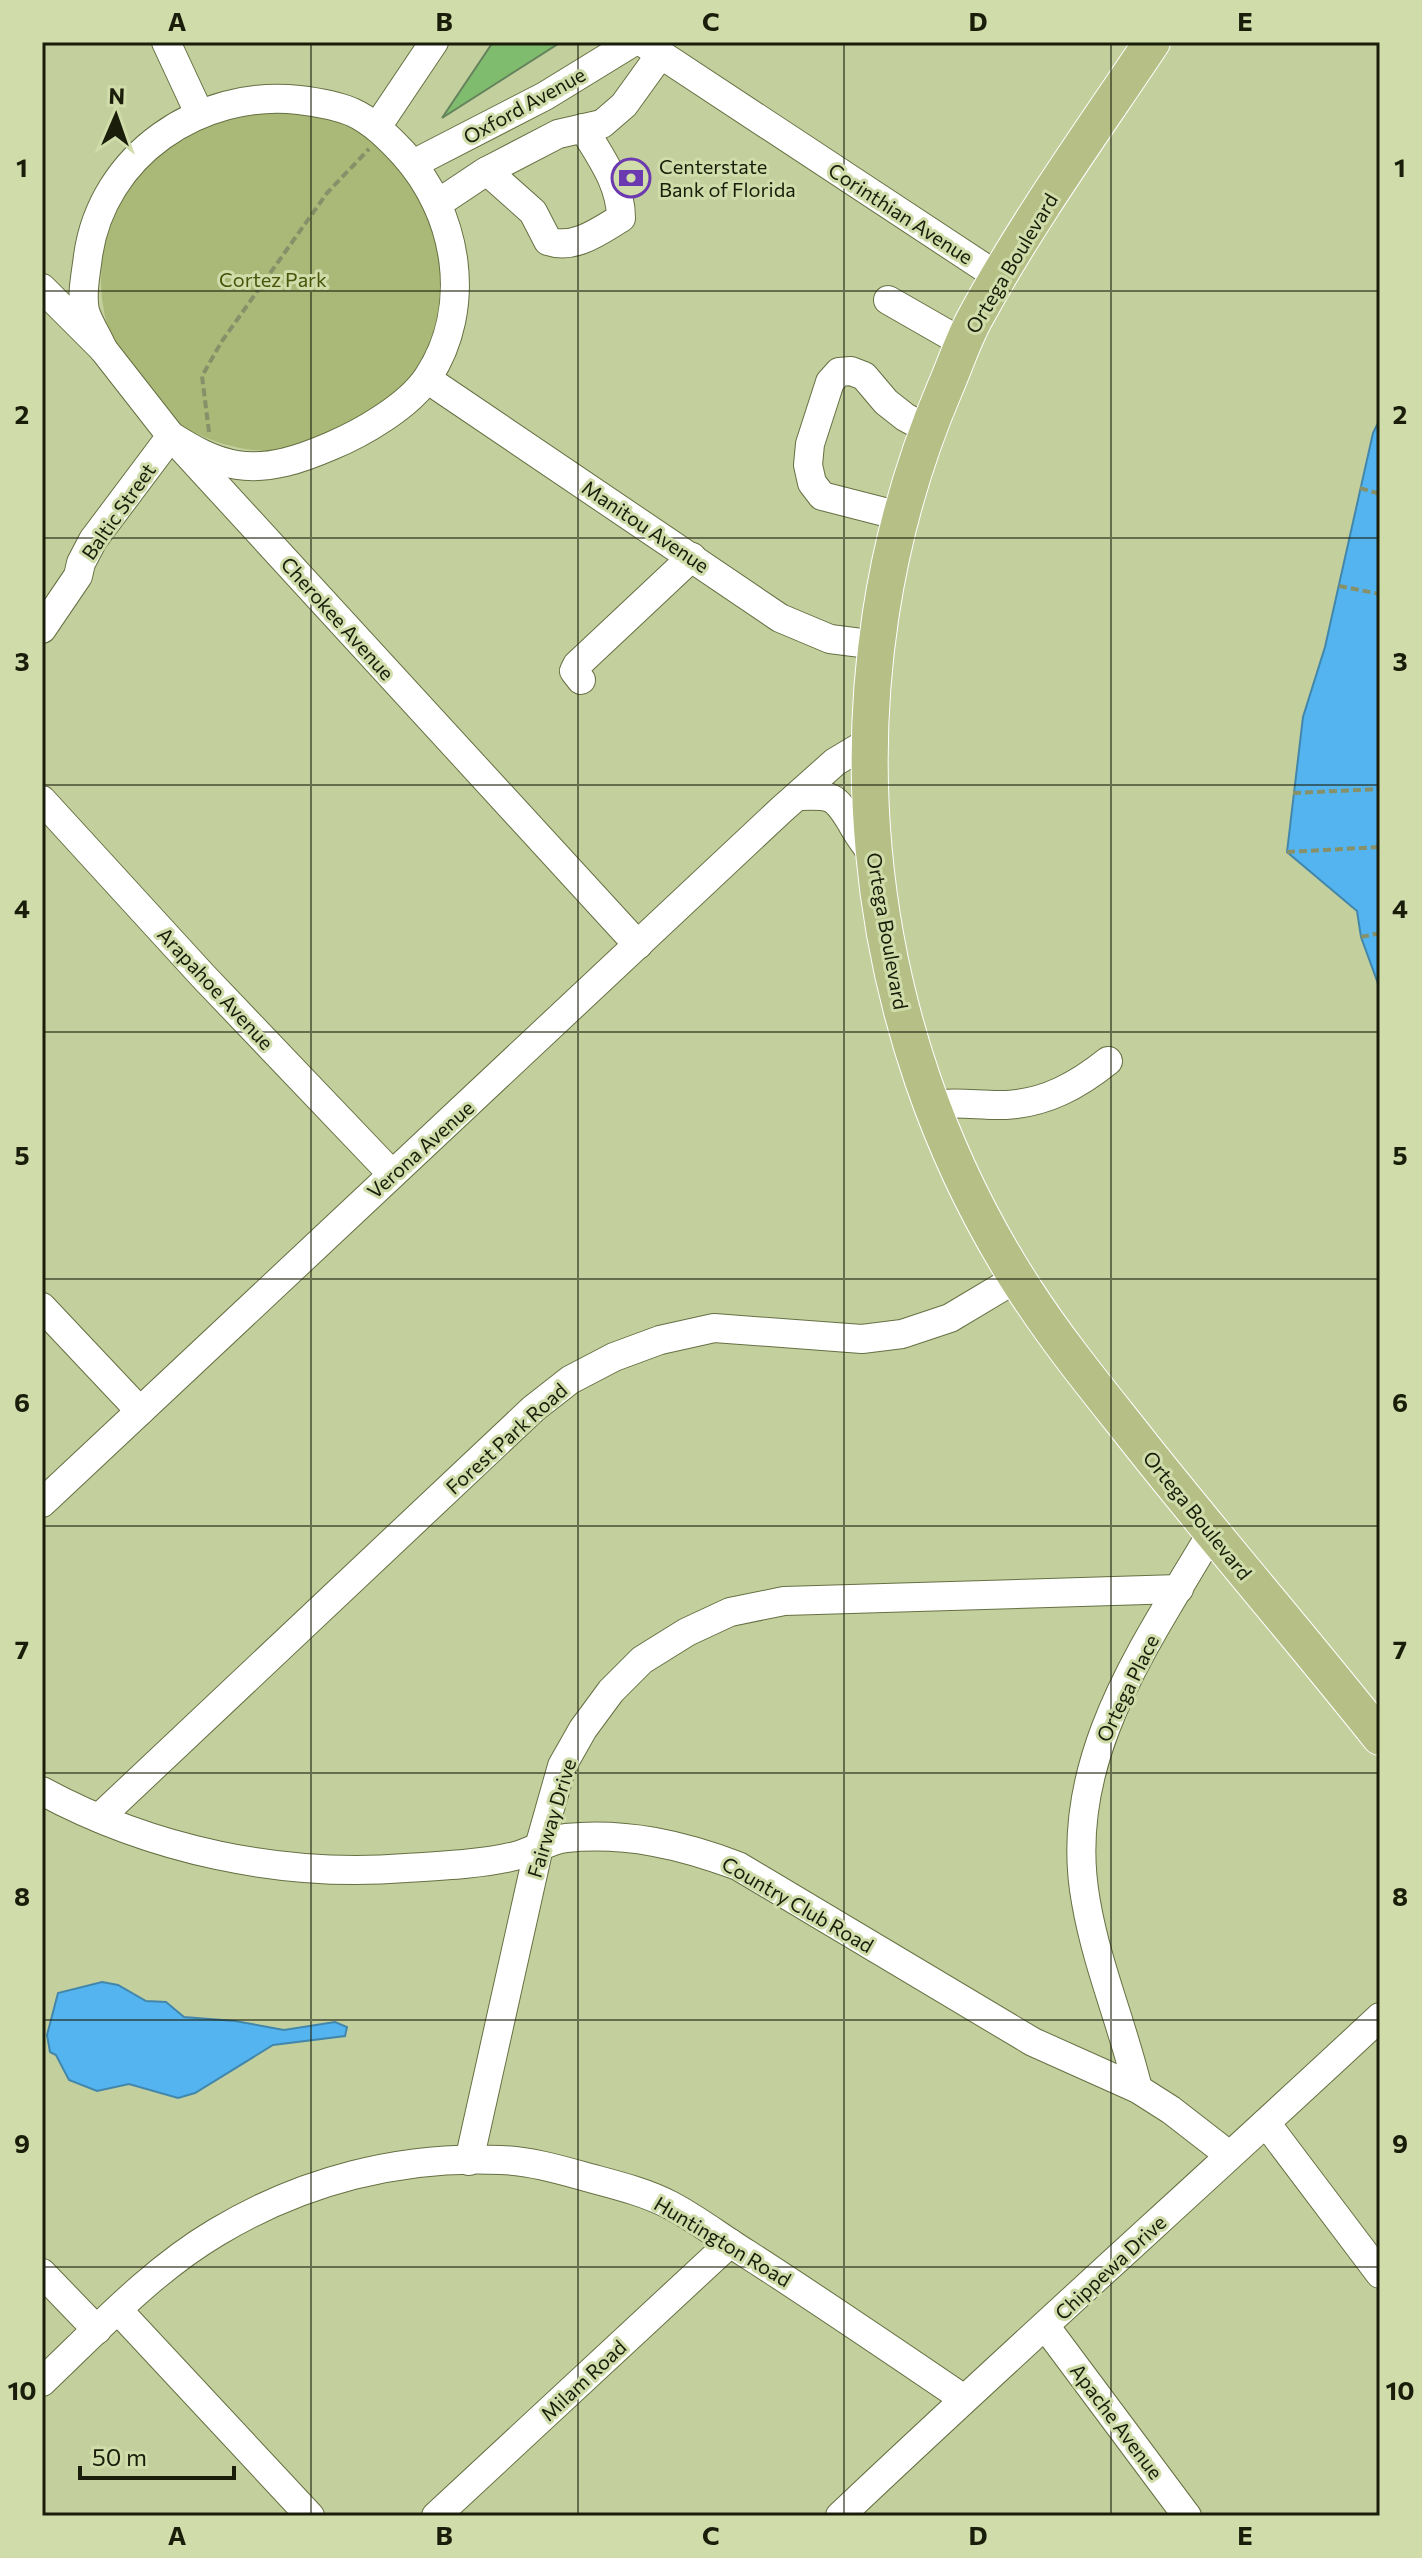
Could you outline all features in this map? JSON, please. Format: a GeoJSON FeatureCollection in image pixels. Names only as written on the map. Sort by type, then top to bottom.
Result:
{"type":"FeatureCollection","features":[{"type":"Feature","properties":{"kind":"main road","name":"Ortega Boulevard"},"geometry":{"type":"LineString","coordinates":[[1152,42],[1038,214],[975,318],[927,429],[900,516],[877,645],[870,741],[873,855],[894,982],[910,1044],[953,1161],[1017,1278],[1070,1355],[1380,1737]]}},
{"type":"Feature","properties":{"kind":"street"},"geometry":{"type":"LineString","coordinates":[[166,42],[199,113]]}},
{"type":"Feature","properties":{"kind":"street"},"geometry":{"type":"LineString","coordinates":[[378,133],[434,42]]}},
{"type":"Feature","properties":{"kind":"street","name":"Oxford Avenue"},"geometry":{"type":"LineString","coordinates":[[413,164],[545,96],[633,42]]}},
{"type":"Feature","properties":{"kind":"street"},"geometry":{"type":"LineString","coordinates":[[437,204],[490,170],[558,134],[602,124],[624,105],[651,48]]}},
{"type":"Feature","properties":{"kind":"street","name":"Corinthian Avenue"},"geometry":{"type":"LineString","coordinates":[[651,48],[1000,278]]}},
{"type":"Feature","properties":{"kind":"street"},"geometry":{"type":"LineString","coordinates":[[103,349],[85,310],[84,289],[90,244],[103,205],[140,153],[168,130],[199,113],[245,100],[319,102],[351,112],[413,164],[437,204],[452,250],[454,300],[445,345],[427,379],[395,410],[348,439],[314,454],[274,465],[237,465],[203,456],[171,436]]}},
{"type":"Feature","properties":{"kind":"street"},"geometry":{"type":"LineString","coordinates":[[490,170],[533,212],[548,241],[564,246],[595,234],[621,218],[621,200],[609,172],[583,128]]}},
{"type":"Feature","properties":{"kind":"street"},"geometry":{"type":"LineString","coordinates":[[478,131],[492,159],[490,170]]}},
{"type":"Feature","properties":{"kind":"street","name":"Cherokee Avenue"},"geometry":{"type":"LineString","coordinates":[[42,288],[103,349],[171,436],[638,945]]}},
{"type":"Feature","properties":{"kind":"street"},"geometry":{"type":"LineString","coordinates":[[888,300],[963,343]]}},
{"type":"Feature","properties":{"kind":"street"},"geometry":{"type":"LineString","coordinates":[[900,516],[822,496],[812,483],[808,465],[810,444],[830,382],[839,372],[851,371],[864,376],[895,410],[927,429]]}},
{"type":"Feature","properties":{"kind":"street","name":"Manitou Avenue"},"geometry":{"type":"LineString","coordinates":[[427,379],[771,613],[809,633],[877,645]]}},
{"type":"Feature","properties":{"kind":"street","name":"Baltic Street"},"geometry":{"type":"LineString","coordinates":[[42,629],[78,576],[93,540],[171,436]]}},
{"type":"Feature","properties":{"kind":"street"},"geometry":{"type":"LineString","coordinates":[[581,680],[574,671],[577,665],[692,557]]}},
{"type":"Feature","properties":{"kind":"street","name":"Verona Avenue"},"geometry":{"type":"LineString","coordinates":[[42,1503],[798,796],[835,762],[870,741]]}},
{"type":"Feature","properties":{"kind":"street"},"geometry":{"type":"LineString","coordinates":[[798,796],[821,796],[842,805],[873,855]]}},
{"type":"Feature","properties":{"kind":"street","name":"Arapahoe Avenue"},"geometry":{"type":"LineString","coordinates":[[42,800],[203,976],[392,1174]]}},
{"type":"Feature","properties":{"kind":"street"},"geometry":{"type":"LineString","coordinates":[[931,1105],[953,1101],[1007,1105],[1046,1098],[1080,1083],[1108,1061]]}},
{"type":"Feature","properties":{"kind":"street","name":"Forest Park Road"},"geometry":{"type":"LineString","coordinates":[[99,1818],[533,1409],[570,1380],[614,1357],[660,1340],[714,1328],[862,1339],[902,1334],[950,1318],[1017,1278]]}},
{"type":"Feature","properties":{"kind":"street"},"geometry":{"type":"LineString","coordinates":[[42,1307],[140,1411]]}},
{"type":"Feature","properties":{"kind":"street","name":"Ortega Place"},"geometry":{"type":"LineString","coordinates":[[1138,2089],[1099,1960],[1085,1898],[1082,1849],[1085,1802],[1092,1763],[1113,1707],[1212,1532]]}},
{"type":"Feature","properties":{"kind":"street","name":"Fairway Drive"},"geometry":{"type":"LineString","coordinates":[[469,2161],[539,1847],[562,1766],[583,1729],[611,1691],[642,1660],[687,1632],[730,1612],[784,1601],[1179,1589]]}},
{"type":"Feature","properties":{"kind":"street","name":"Country Club Road"},"geometry":{"type":"LineString","coordinates":[[42,1791],[99,1818],[179,1847],[247,1861],[320,1869],[403,1869],[515,1856],[564,1839],[622,1837],[657,1840],[691,1848],[738,1866],[1033,2042],[1138,2089],[1229,2155]]}},
{"type":"Feature","properties":{"kind":"street","name":"Chippewa Drive"},"geometry":{"type":"LineString","coordinates":[[840,2516],[1380,2017]]}},
{"type":"Feature","properties":{"kind":"street"},"geometry":{"type":"LineString","coordinates":[[1266,2123],[1380,2274]]}},
{"type":"Feature","properties":{"kind":"street","name":"Huntington Road"},"geometry":{"type":"LineString","coordinates":[[42,2382],[174,2261],[215,2233],[266,2205],[322,2183],[384,2168],[434,2161],[502,2160],[552,2168],[612,2184],[670,2205],[964,2399]]}},
{"type":"Feature","properties":{"kind":"street","name":"Milam Road"},"geometry":{"type":"LineString","coordinates":[[436,2516],[730,2243]]}},
{"type":"Feature","properties":{"kind":"street"},"geometry":{"type":"LineString","coordinates":[[42,2273],[97,2330]]}},
{"type":"Feature","properties":{"kind":"street"},"geometry":{"type":"LineString","coordinates":[[118,2310],[310,2516]]}},
{"type":"Feature","properties":{"kind":"street","name":"Apache Avenue"},"geometry":{"type":"LineString","coordinates":[[1046,2327],[1187,2516]]}},
{"type":"Feature","properties":{"kind":"path"},"geometry":{"type":"LineString","coordinates":[[209,436],[202,376],[222,341],[327,193],[378,133]]}},
{"type":"Feature","properties":{"kind":"path"},"geometry":{"type":"LineString","coordinates":[[1360,488],[1380,494]]}},
{"type":"Feature","properties":{"kind":"path"},"geometry":{"type":"LineString","coordinates":[[1339,586],[1380,594]]}},
{"type":"Feature","properties":{"kind":"path"},"geometry":{"type":"LineString","coordinates":[[1293,793],[1380,789]]}},
{"type":"Feature","properties":{"kind":"path"},"geometry":{"type":"LineString","coordinates":[[1287,852],[1380,847]]}},
{"type":"Feature","properties":{"kind":"path"},"geometry":{"type":"LineString","coordinates":[[1361,937],[1380,933]]}},
{"type":"Feature","properties":{"kind":"green space","name":"Cortez Park"},"geometry":{"type":"Polygon","coordinates":[[[272,109],[305,113],[337,122],[367,138],[393,159],[414,185],[430,215],[439,247],[443,280],[439,313],[430,345],[414,375],[393,401],[367,422],[337,438],[305,447],[272,451],[239,447],[207,438],[177,422],[151,401],[130,375],[114,345],[105,313],[101,280],[105,247],[114,215],[130,185],[151,159],[177,138],[207,122],[239,113],[272,109]]]}},
{"type":"Feature","properties":{"kind":"water"},"geometry":{"type":"Polygon","coordinates":[[[1380,419],[1380,989],[1361,937],[1357,911],[1287,852],[1303,717],[1325,647],[1373,433],[1380,419]]]}},
{"type":"Feature","properties":{"kind":"water"},"geometry":{"type":"Polygon","coordinates":[[[102,1982],[118,1985],[146,2001],[166,2002],[184,2017],[235,2021],[284,2030],[335,2022],[347,2027],[345,2036],[273,2045],[195,2093],[178,2098],[129,2084],[97,2091],[69,2080],[56,2055],[50,2052],[47,2035],[58,1993],[102,1982]]]}},
{"type":"Feature","properties":{"kind":"building"},"geometry":{"type":"Polygon","coordinates":[[[493,42],[561,42],[442,118],[493,42]]]}},
{"type":"Feature","properties":{"kind":"place","name":"Centerstate Bank of Florida"},"geometry":{"type":"Point","coordinates":[631,178]}}]}
